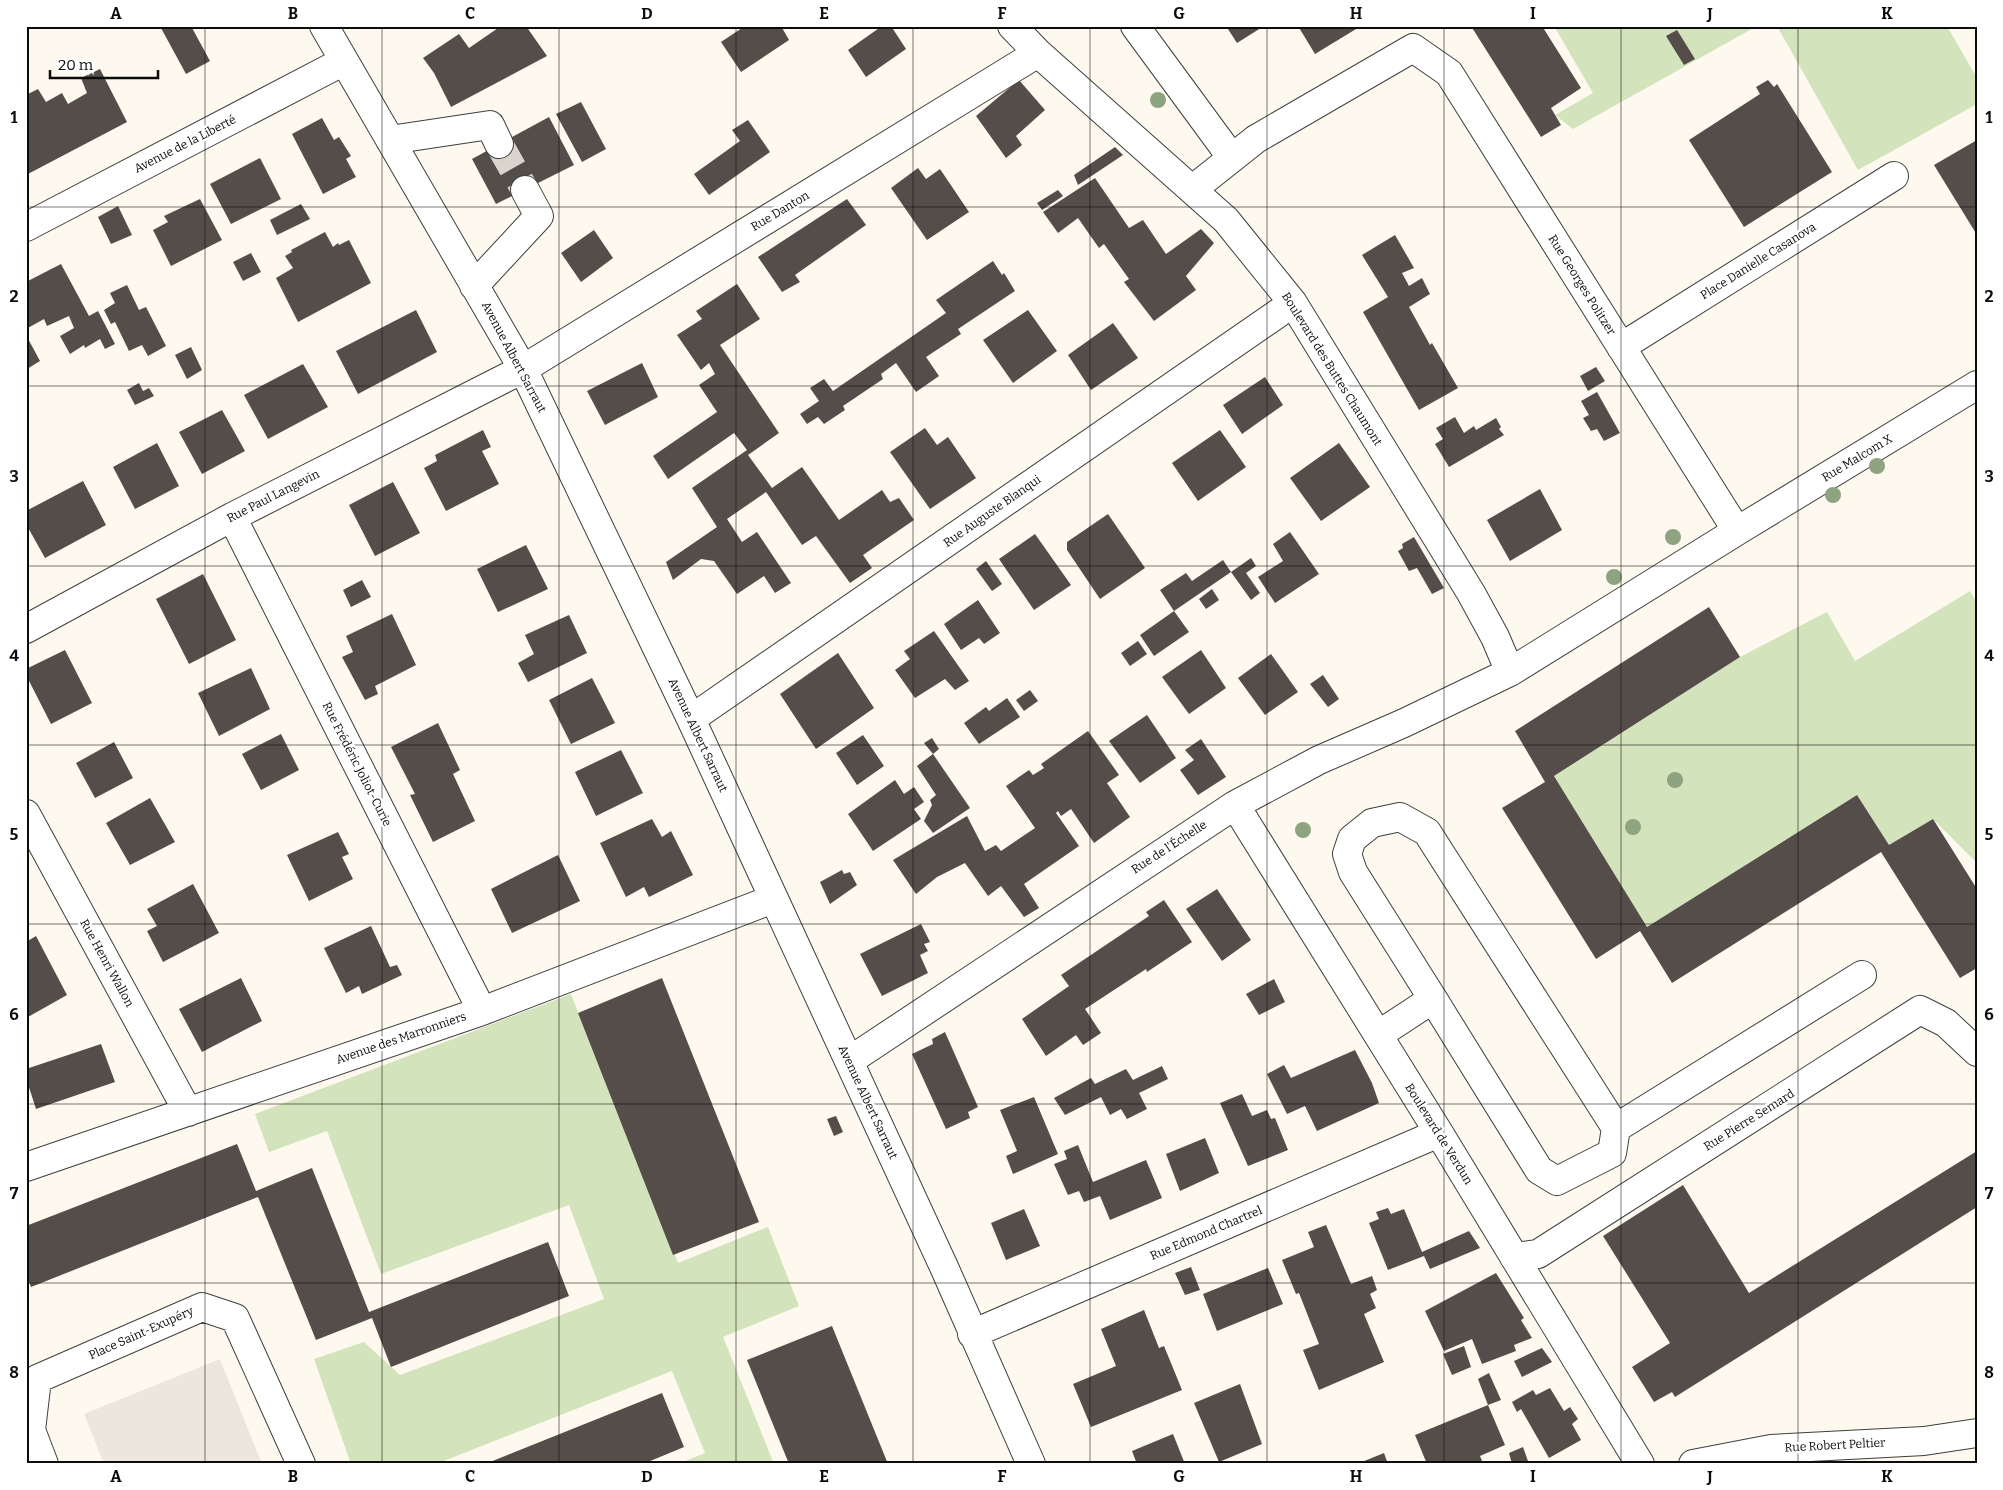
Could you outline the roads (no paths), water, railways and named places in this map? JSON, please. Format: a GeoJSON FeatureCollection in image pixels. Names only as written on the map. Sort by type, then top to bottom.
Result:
{"type":"FeatureCollection","features":[{"type":"Feature","properties":{"kind":"street","name":"Avenue Albert Sarraut"},"geometry":{"type":"LineString","coordinates":[[324,26],[522,368],[691,719],[944,1267],[1031,1464]]}},
{"type":"Feature","properties":{"kind":"street","name":"Boulevard des Buttes Chaumont"},"geometry":{"type":"LineString","coordinates":[[1012,26],[1038,53],[1226,220],[1293,302],[1472,593],[1495,637],[1510,672]]}},
{"type":"Feature","properties":{"kind":"street"},"geometry":{"type":"LineString","coordinates":[[1135,26],[1232,158]]}},
{"type":"Feature","properties":{"kind":"street","name":"Rue Georges Politzer"},"geometry":{"type":"LineString","coordinates":[[1193,189],[1256,139],[1413,48],[1449,72],[1737,531]]}},
{"type":"Feature","properties":{"kind":"street","name":"Rue Danton"},"geometry":{"type":"LineString","coordinates":[[522,368],[1038,53]]}},
{"type":"Feature","properties":{"kind":"street","name":"Avenue de la Liberté"},"geometry":{"type":"LineString","coordinates":[[26,227],[344,61]]}},
{"type":"Feature","properties":{"kind":"street"},"geometry":{"type":"LineString","coordinates":[[390,140],[490,125],[500,144]]}},
{"type":"Feature","properties":{"kind":"street","name":"Place Danielle Casanova"},"geometry":{"type":"LineString","coordinates":[[1621,346],[1894,176]]}},
{"type":"Feature","properties":{"kind":"street"},"geometry":{"type":"LineString","coordinates":[[474,286],[539,216],[525,190]]}},
{"type":"Feature","properties":{"kind":"street","name":"Rue Auguste Blanqui"},"geometry":{"type":"LineString","coordinates":[[691,719],[1293,302]]}},
{"type":"Feature","properties":{"kind":"street","name":"Rue Paul Langevin"},"geometry":{"type":"LineString","coordinates":[[26,629],[232,517],[522,368]]}},
{"type":"Feature","properties":{"kind":"street","name":"Rue Malcom X"},"geometry":{"type":"LineString","coordinates":[[1737,531],[1977,386]]}},
{"type":"Feature","properties":{"kind":"street","name":"Rue Frédéric Joliot-Curie"},"geometry":{"type":"LineString","coordinates":[[232,517],[482,1010]]}},
{"type":"Feature","properties":{"kind":"street"},"geometry":{"type":"LineString","coordinates":[[1510,672],[1737,531]]}},
{"type":"Feature","properties":{"kind":"street","name":"Rue de l'Échelle"},"geometry":{"type":"LineString","coordinates":[[849,1061],[1235,805],[1319,760],[1404,723],[1510,672]]}},
{"type":"Feature","properties":{"kind":"street","name":"Boulevard de Verdun"},"geometry":{"type":"LineString","coordinates":[[1235,805],[1439,1133],[1640,1464]]}},
{"type":"Feature","properties":{"kind":"street","name":"Rue Henri Wallon"},"geometry":{"type":"LineString","coordinates":[[26,814],[188,1112]]}},
{"type":"Feature","properties":{"kind":"street"},"geometry":{"type":"LineString","coordinates":[[1400,817],[1427,832],[1616,1128],[1612,1153],[1558,1181],[1539,1170],[1353,872],[1347,854],[1352,839],[1372,823],[1400,817]]}},
{"type":"Feature","properties":{"kind":"street","name":"Avenue des Marronniers"},"geometry":{"type":"LineString","coordinates":[[26,1167],[482,1010],[773,899]]}},
{"type":"Feature","properties":{"kind":"street"},"geometry":{"type":"LineString","coordinates":[[1616,1128],[1862,975]]}},
{"type":"Feature","properties":{"kind":"street"},"geometry":{"type":"LineString","coordinates":[[1378,1036],[1433,999]]}},
{"type":"Feature","properties":{"kind":"street","name":"Rue Pierre Semard"},"geometry":{"type":"LineString","coordinates":[[1514,1257],[1538,1254],[1920,1010],[1946,1023],[1977,1052]]}},
{"type":"Feature","properties":{"kind":"street","name":"Rue Edmond Chartrel"},"geometry":{"type":"LineString","coordinates":[[972,1334],[1439,1133]]}},
{"type":"Feature","properties":{"kind":"street","name":"Place Saint-Exupéry"},"geometry":{"type":"LineString","coordinates":[[44,1464],[31,1430],[37,1379],[202,1306],[235,1318],[301,1464]]}},
{"type":"Feature","properties":{"kind":"street","name":"Rue Robert Peltier"},"geometry":{"type":"LineString","coordinates":[[1693,1464],[1771,1449],[1924,1441],[1977,1433]]}},
{"type":"Feature","properties":{"kind":"tunnel"},"geometry":{"type":"LineString","coordinates":[[499,144],[525,190]]}}]}
